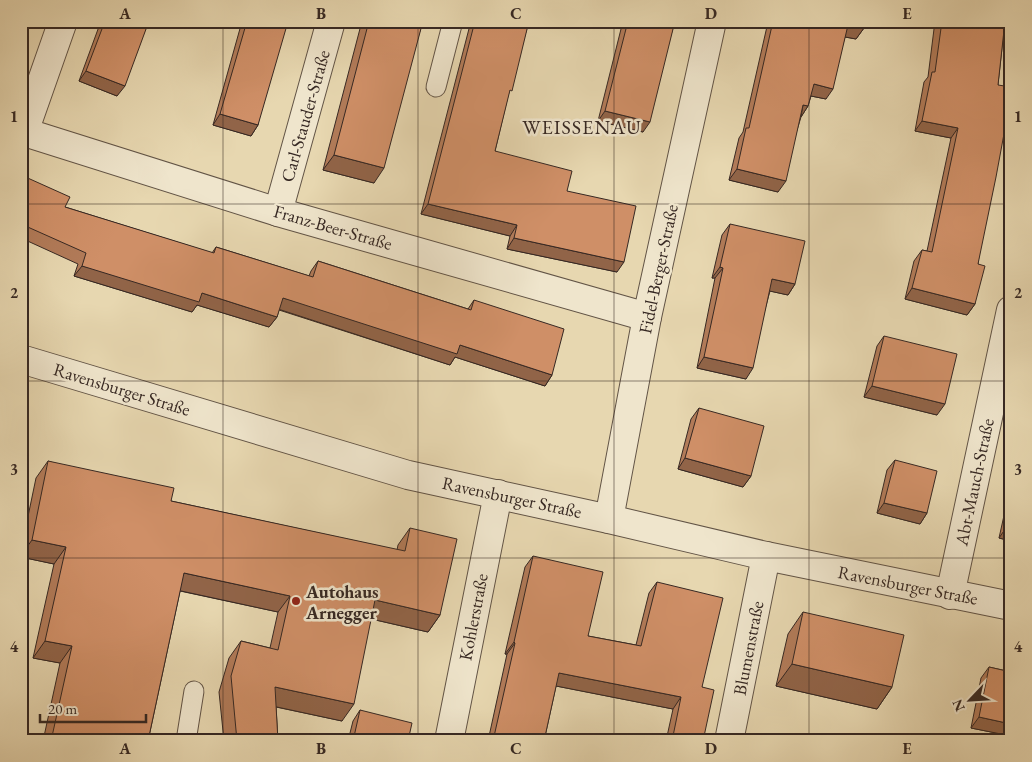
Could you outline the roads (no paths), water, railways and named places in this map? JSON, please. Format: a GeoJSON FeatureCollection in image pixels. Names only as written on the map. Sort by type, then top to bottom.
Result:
{"type":"FeatureCollection","features":[{"type":"Feature","properties":{"kind":"street"},"geometry":{"type":"LineString","coordinates":[[23,131],[63,21]]}},
{"type":"Feature","properties":{"kind":"street","name":"Carl-Stauder-Straße"},"geometry":{"type":"LineString","coordinates":[[278,212],[331,21]]}},
{"type":"Feature","properties":{"kind":"street","name":"Fidel-Berger-Straße"},"geometry":{"type":"LineString","coordinates":[[608,519],[646,318],[712,21]]}},
{"type":"Feature","properties":{"kind":"street","name":"Franz-Beer-Straße"},"geometry":{"type":"LineString","coordinates":[[23,131],[278,212],[646,318]]}},
{"type":"Feature","properties":{"kind":"street","name":"Abt-Mauch-Straße"},"geometry":{"type":"LineString","coordinates":[[950,595],[1011,310]]}},
{"type":"Feature","properties":{"kind":"street","name":"Ravensburger Straße"},"geometry":{"type":"LineString","coordinates":[[21,359],[408,475],[766,556],[1011,606]]}},
{"type":"Feature","properties":{"kind":"street","name":"Kohlerstraße"},"geometry":{"type":"LineString","coordinates":[[449,741],[498,494]]}},
{"type":"Feature","properties":{"kind":"street","name":"Blumenstraße"},"geometry":{"type":"LineString","coordinates":[[729,741],[766,556]]}},
{"type":"Feature","properties":{"kind":"lane"},"geometry":{"type":"LineString","coordinates":[[436,87],[453,21]]}},
{"type":"Feature","properties":{"kind":"lane"},"geometry":{"type":"LineString","coordinates":[[186,741],[194,691]]}},
{"type":"Feature","properties":{"kind":"place","name":"Autohaus Arnegger"},"geometry":{"type":"Point","coordinates":[296,601]}},
{"type":"Feature","properties":{"kind":"district","name":"WEISSENAU"},"geometry":{"type":"Point","coordinates":[582,127]}}]}
